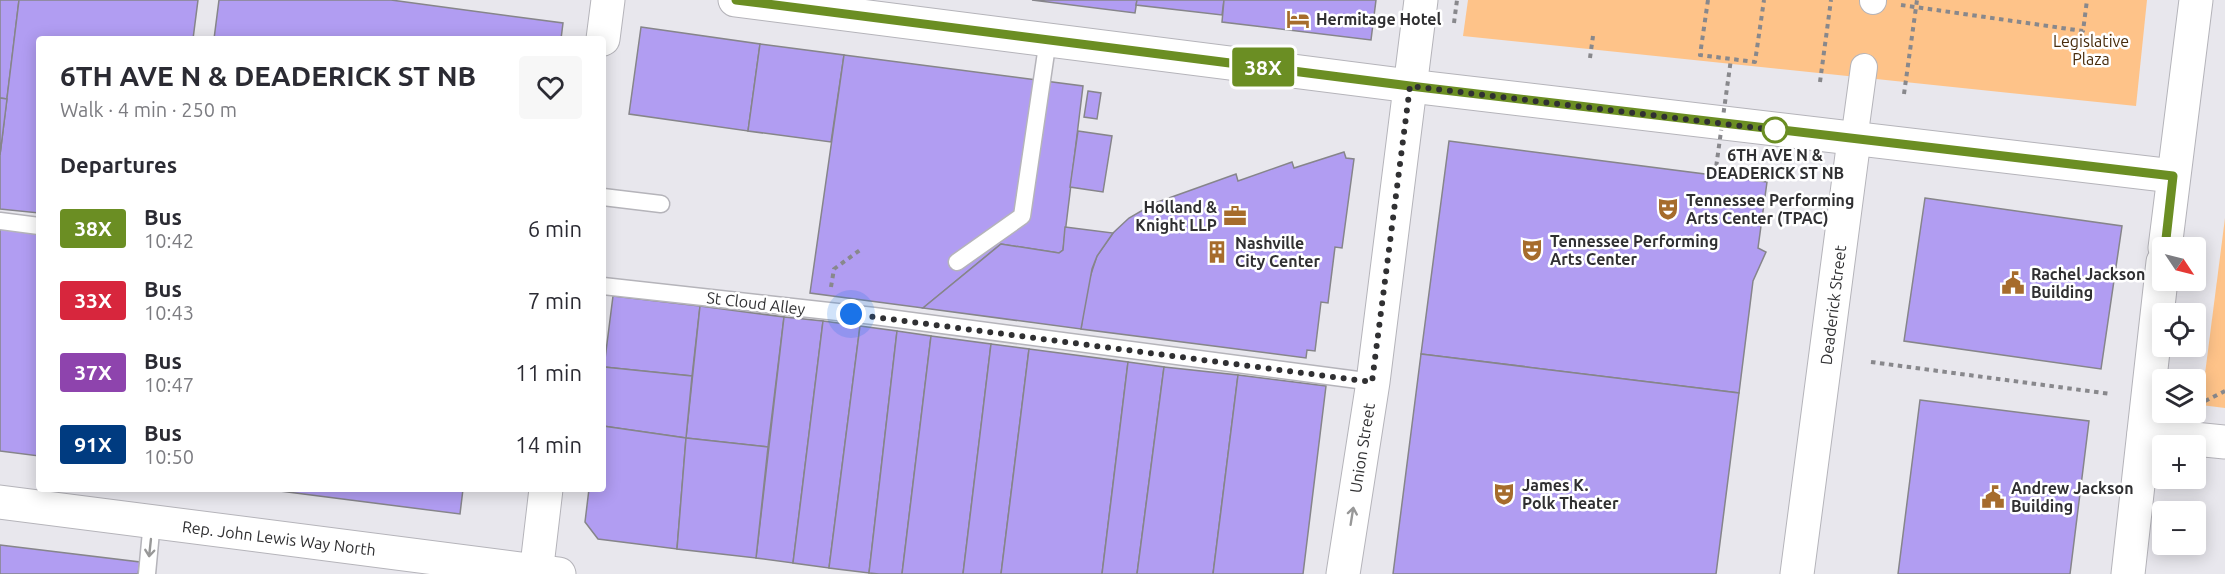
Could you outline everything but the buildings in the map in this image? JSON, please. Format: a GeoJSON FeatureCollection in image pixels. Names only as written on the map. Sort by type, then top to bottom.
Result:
{"type":"FeatureCollection","features":[{"type":"Feature","properties":{"kind":"street"},"geometry":{"type":"LineString","coordinates":[[603,36],[608,0]]}},
{"type":"Feature","properties":{"kind":"street"},"geometry":{"type":"LineString","coordinates":[[735,0],[856,8],[1048,39],[1410,86],[2173,176]]}},
{"type":"Feature","properties":{"kind":"street","name":"Union Street"},"geometry":{"type":"LineString","coordinates":[[1343,574],[1372,382],[1421,0]]}},
{"type":"Feature","properties":{"kind":"street"},"geometry":{"type":"LineString","coordinates":[[2166,237],[2196,0]]}},
{"type":"Feature","properties":{"kind":"street","name":"Deaderick Street"},"geometry":{"type":"LineString","coordinates":[[1797,574],[1864,67]]}},
{"type":"Feature","properties":{"kind":"street"},"geometry":{"type":"LineString","coordinates":[[2128,574],[2160,291]]}},
{"type":"Feature","properties":{"kind":"street"},"geometry":{"type":"LineString","coordinates":[[2144,434],[2225,442]]}},
{"type":"Feature","properties":{"kind":"street"},"geometry":{"type":"LineString","coordinates":[[544,573],[546,492]]}},
{"type":"Feature","properties":{"kind":"street","name":"Rep. John Lewis Way North"},"geometry":{"type":"LineString","coordinates":[[0,502],[544,573]]}},
{"type":"Feature","properties":{"kind":"lane"},"geometry":{"type":"LineString","coordinates":[[957,262],[1022,216],[1048,39]]}},
{"type":"Feature","properties":{"kind":"lane"},"geometry":{"type":"LineString","coordinates":[[606,197],[661,204]]}},
{"type":"Feature","properties":{"kind":"lane"},"geometry":{"type":"LineString","coordinates":[[0,221],[36,226]]}},
{"type":"Feature","properties":{"kind":"lane","name":"St Cloud Alley"},"geometry":{"type":"LineString","coordinates":[[606,286],[874,316],[1372,382]]}},
{"type":"Feature","properties":{"kind":"lane"},"geometry":{"type":"LineString","coordinates":[[147,574],[152,521]]}},
{"type":"Feature","properties":{"kind":"path"},"geometry":{"type":"LineString","coordinates":[[1708,0],[1700,56],[1755,62],[1764,0]]}},
{"type":"Feature","properties":{"kind":"path"},"geometry":{"type":"LineString","coordinates":[[1820,82],[1832,0]]}},
{"type":"Feature","properties":{"kind":"path"},"geometry":{"type":"LineString","coordinates":[[1904,94],[1917,0]]}},
{"type":"Feature","properties":{"kind":"path"},"geometry":{"type":"LineString","coordinates":[[1916,7],[2083,31],[2087,0]]}},
{"type":"Feature","properties":{"kind":"path"},"geometry":{"type":"LineString","coordinates":[[1590,58],[1593,36]]}},
{"type":"Feature","properties":{"kind":"path"},"geometry":{"type":"LineString","coordinates":[[1715,175],[1731,59]]}},
{"type":"Feature","properties":{"kind":"path"},"geometry":{"type":"LineString","coordinates":[[829,296],[834,269],[860,250]]}},
{"type":"Feature","properties":{"kind":"path"},"geometry":{"type":"LineString","coordinates":[[1871,362],[2111,394]]}},
{"type":"Feature","properties":{"kind":"path"},"geometry":{"type":"LineString","coordinates":[[2206,401],[2225,392]]}},
{"type":"Feature","properties":{"kind":"green space","name":"Legislative Plaza"},"geometry":{"type":"Polygon","coordinates":[[[1468,0],[2147,0],[2136,106],[1463,36],[1468,0]]]}},
{"type":"Feature","properties":{"kind":"green space"},"geometry":{"type":"Polygon","coordinates":[[[2225,218],[2225,408],[2206,406],[2206,369],[2225,218]]]}},
{"type":"Feature","properties":{"kind":"bus line","name":"38X"},"geometry":{"type":"LineString","coordinates":[[736,0],[1410,86],[2173,176],[2166,237]]}},
{"type":"Feature","properties":{"kind":"place","name":"Hermitage Hotel"},"geometry":{"type":"Point","coordinates":[1298,19]}},
{"type":"Feature","properties":{"kind":"place","name":"6TH AVE N & DEADERICK ST NB"},"geometry":{"type":"Point","coordinates":[1775,130]}},
{"type":"Feature","properties":{"kind":"place","name":"Tennessee Performing Arts Center (TPAC)"},"geometry":{"type":"Point","coordinates":[1668,209]}},
{"type":"Feature","properties":{"kind":"place","name":"Holland & Knight LLP"},"geometry":{"type":"Point","coordinates":[1235,216]}},
{"type":"Feature","properties":{"kind":"place","name":"Tennessee Performing Arts Center"},"geometry":{"type":"Point","coordinates":[1532,250]}},
{"type":"Feature","properties":{"kind":"place","name":"Nashville City Center"},"geometry":{"type":"Point","coordinates":[1217,252]}},
{"type":"Feature","properties":{"kind":"place","name":"Rachel Jackson Building"},"geometry":{"type":"Point","coordinates":[2013,283]}},
{"type":"Feature","properties":{"kind":"place","name":"James K. Polk Theater"},"geometry":{"type":"Point","coordinates":[1504,494]}},
{"type":"Feature","properties":{"kind":"place","name":"Andrew Jackson Building"},"geometry":{"type":"Point","coordinates":[1993,497]}},
{"type":"Feature","properties":{"kind":"route"},"geometry":{"type":"LineString","coordinates":[[851,314],[1372,382],[1410,86],[1775,130]]}}]}
